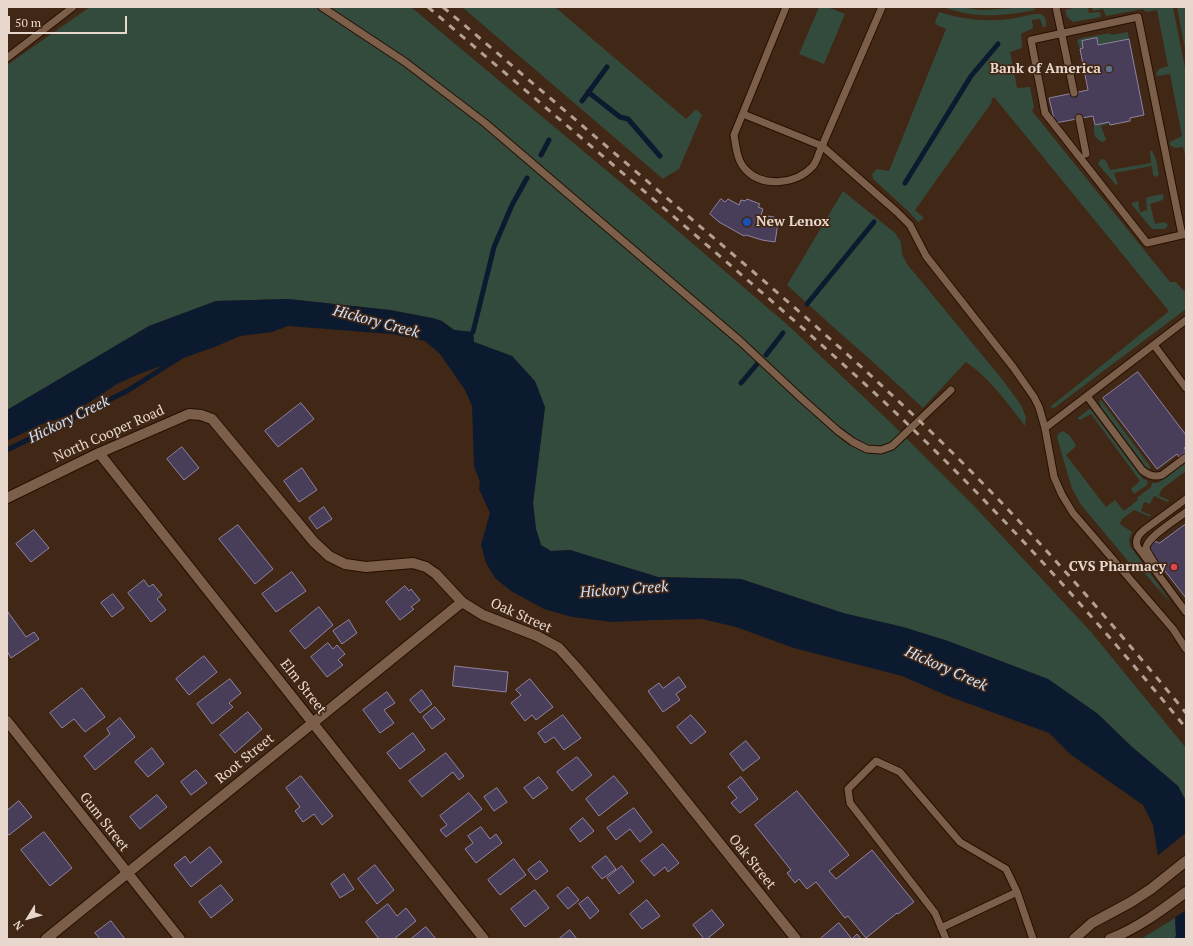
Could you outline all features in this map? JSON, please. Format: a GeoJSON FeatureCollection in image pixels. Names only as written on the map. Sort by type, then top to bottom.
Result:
{"type":"FeatureCollection","features":[{"type":"Feature","properties":{"kind":"street","name":"North Cooper Road"},"geometry":{"type":"LineString","coordinates":[[7,498],[99,452],[189,414],[201,415],[212,419],[222,430]]}},
{"type":"Feature","properties":{"kind":"street","name":"Oak Street"},"geometry":{"type":"LineString","coordinates":[[222,430],[314,542],[329,556],[345,564],[366,567],[413,563],[426,567],[436,574],[462,602],[483,615],[537,636],[559,648],[646,752],[796,939]]}},
{"type":"Feature","properties":{"kind":"street","name":"Elm Street"},"geometry":{"type":"LineString","coordinates":[[99,452],[484,939]]}},
{"type":"Feature","properties":{"kind":"street","name":"Root Street"},"geometry":{"type":"LineString","coordinates":[[46,939],[462,602]]}},
{"type":"Feature","properties":{"kind":"street","name":"Gum Street"},"geometry":{"type":"LineString","coordinates":[[7,721],[180,939]]}},
{"type":"Feature","properties":{"kind":"street"},"geometry":{"type":"LineString","coordinates":[[1074,939],[1092,923],[1131,902],[1151,889],[1186,861]]}},
{"type":"Feature","properties":{"kind":"street"},"geometry":{"type":"LineString","coordinates":[[1110,939],[1142,924],[1186,892]]}},
{"type":"Feature","properties":{"kind":"lane"},"geometry":{"type":"LineString","coordinates":[[7,58],[73,7]]}},
{"type":"Feature","properties":{"kind":"lane"},"geometry":{"type":"LineString","coordinates":[[322,7],[405,62],[485,123],[740,341],[801,398],[853,442],[867,449],[881,450],[892,446],[951,390]]}},
{"type":"Feature","properties":{"kind":"lane"},"geometry":{"type":"LineString","coordinates":[[786,7],[734,135],[738,155],[746,169],[758,178],[775,182],[787,180],[804,173],[813,165],[882,7]]}},
{"type":"Feature","properties":{"kind":"lane"},"geometry":{"type":"LineString","coordinates":[[1056,7],[1060,34],[1074,93]]}},
{"type":"Feature","properties":{"kind":"lane"},"geometry":{"type":"LineString","coordinates":[[1138,17],[1184,235],[1147,243],[1045,113],[1031,40],[1138,17]]}},
{"type":"Feature","properties":{"kind":"lane"},"geometry":{"type":"LineString","coordinates":[[743,114],[822,146],[910,225],[926,256],[1013,367],[1034,397],[1039,407],[1045,428],[1054,477],[1062,495],[1073,512],[1173,629],[1186,649]]}},
{"type":"Feature","properties":{"kind":"lane"},"geometry":{"type":"LineString","coordinates":[[1079,118],[1086,154]]}},
{"type":"Feature","properties":{"kind":"lane"},"geometry":{"type":"LineString","coordinates":[[1045,428],[1186,320]]}},
{"type":"Feature","properties":{"kind":"lane"},"geometry":{"type":"LineString","coordinates":[[1154,345],[1186,388]]}},
{"type":"Feature","properties":{"kind":"lane"},"geometry":{"type":"LineString","coordinates":[[1087,396],[1142,470],[1148,474],[1158,476],[1162,475],[1186,457]]}},
{"type":"Feature","properties":{"kind":"lane"},"geometry":{"type":"LineString","coordinates":[[1186,499],[1144,530],[1137,538],[1137,546],[1186,612]]}},
{"type":"Feature","properties":{"kind":"lane"},"geometry":{"type":"LineString","coordinates":[[1161,579],[1153,559],[1146,548],[1150,540],[1186,512]]}},
{"type":"Feature","properties":{"kind":"lane"},"geometry":{"type":"LineString","coordinates":[[946,939],[935,913],[850,803],[848,789],[876,761],[900,772],[960,842],[1006,869],[1017,892],[1033,939]]}},
{"type":"Feature","properties":{"kind":"lane"},"geometry":{"type":"LineString","coordinates":[[941,928],[1017,892]]}},
{"type":"Feature","properties":{"kind":"green space"},"geometry":{"type":"Polygon","coordinates":[[[90,7],[411,7],[643,201],[790,327],[890,422],[976,508],[1091,632],[1186,748],[1186,801],[1178,786],[1131,746],[1098,714],[1048,679],[948,641],[903,627],[843,613],[741,579],[658,577],[570,550],[551,551],[541,545],[536,529],[533,503],[545,407],[512,356],[474,342],[473,332],[454,330],[442,321],[390,310],[288,299],[216,301],[149,326],[7,410],[7,65],[90,7]]]}},
{"type":"Feature","properties":{"kind":"green space"},"geometry":{"type":"Polygon","coordinates":[[[462,7],[555,7],[686,119],[696,109],[702,115],[679,169],[663,179],[462,7]]]}},
{"type":"Feature","properties":{"kind":"green space"},"geometry":{"type":"Polygon","coordinates":[[[819,7],[827,7],[845,14],[824,64],[799,54],[819,7]]]}},
{"type":"Feature","properties":{"kind":"green space"},"geometry":{"type":"Polygon","coordinates":[[[943,7],[961,7],[980,10],[1031,7],[1036,10],[1012,14],[978,15],[955,11],[943,7]]]}},
{"type":"Feature","properties":{"kind":"green space"},"geometry":{"type":"Polygon","coordinates":[[[1078,7],[1088,7],[1089,13],[1100,12],[1101,17],[1073,22],[1067,17],[1065,10],[1078,7]]]}},
{"type":"Feature","properties":{"kind":"green space"},"geometry":{"type":"Polygon","coordinates":[[[1092,7],[1173,7],[1186,73],[1186,159],[1183,147],[1175,148],[1170,145],[1170,142],[1182,136],[1170,74],[1157,76],[1156,73],[1159,69],[1168,66],[1157,10],[1146,12],[1143,9],[1106,16],[1103,9],[1093,11],[1092,7]]]}},
{"type":"Feature","properties":{"kind":"green space"},"geometry":{"type":"Polygon","coordinates":[[[1177,7],[1184,7],[1186,11],[1186,54],[1177,7]]]}},
{"type":"Feature","properties":{"kind":"green space"},"geometry":{"type":"Polygon","coordinates":[[[939,12],[983,20],[1007,19],[1035,14],[1041,14],[1044,16],[1046,26],[1043,27],[1040,19],[1032,20],[1033,28],[1021,34],[1022,48],[1010,52],[1017,88],[1030,87],[1034,107],[1032,111],[1170,282],[1176,282],[1184,291],[1186,290],[1186,309],[1054,408],[1050,407],[1168,312],[1168,310],[994,97],[991,100],[992,102],[915,210],[924,218],[919,222],[873,179],[872,174],[877,169],[889,171],[946,29],[937,25],[935,22],[939,12]]]}},
{"type":"Feature","properties":{"kind":"green space"},"geometry":{"type":"Polygon","coordinates":[[[1128,32],[1129,39],[1098,45],[1096,38],[1082,41],[1083,48],[1080,49],[1077,40],[1110,33],[1111,35],[1128,32]]]}},
{"type":"Feature","properties":{"kind":"green space"},"geometry":{"type":"Polygon","coordinates":[[[1107,122],[1108,124],[1101,126],[1106,139],[1102,142],[1095,136],[1094,126],[1107,122]]]}},
{"type":"Feature","properties":{"kind":"green space"},"geometry":{"type":"Polygon","coordinates":[[[1150,151],[1154,154],[1157,163],[1159,175],[1156,177],[1153,175],[1152,166],[1114,173],[1118,184],[1116,185],[1098,164],[1101,159],[1105,160],[1110,170],[1151,163],[1150,151]]]}},
{"type":"Feature","properties":{"kind":"green space"},"geometry":{"type":"Polygon","coordinates":[[[843,191],[895,233],[901,242],[902,254],[907,264],[1002,379],[1021,405],[1026,417],[1025,426],[991,383],[966,362],[923,408],[787,285],[843,191]]]}},
{"type":"Feature","properties":{"kind":"green space"},"geometry":{"type":"Polygon","coordinates":[[[1162,194],[1164,196],[1163,200],[1150,204],[1155,224],[1165,222],[1168,225],[1165,229],[1152,229],[1132,205],[1132,203],[1138,201],[1140,212],[1147,210],[1146,199],[1148,197],[1162,194]]]}},
{"type":"Feature","properties":{"kind":"green space"},"geometry":{"type":"Polygon","coordinates":[[[1101,400],[1150,466],[1150,470],[1145,466],[1101,407],[1099,401],[1101,400]]]}},
{"type":"Feature","properties":{"kind":"green space"},"geometry":{"type":"Polygon","coordinates":[[[1089,409],[1143,479],[1148,481],[1147,485],[1134,494],[1131,489],[1140,481],[1091,414],[1080,420],[1078,419],[1089,409]]]}},
{"type":"Feature","properties":{"kind":"green space"},"geometry":{"type":"Polygon","coordinates":[[[1063,431],[1070,436],[1076,445],[1066,455],[1106,507],[1115,500],[1124,511],[1151,487],[1152,483],[1158,483],[1186,463],[1186,471],[1162,489],[1159,496],[1169,500],[1168,502],[1154,496],[1150,504],[1144,502],[1141,511],[1151,516],[1134,510],[1122,519],[1120,524],[1132,532],[1129,540],[1130,546],[1172,603],[1156,585],[1173,607],[1137,564],[1133,567],[1082,506],[1072,489],[1057,437],[1059,433],[1063,431]]]}},
{"type":"Feature","properties":{"kind":"green space"},"geometry":{"type":"Polygon","coordinates":[[[1175,918],[1176,936],[1174,939],[1141,939],[1175,918]]]}},
{"type":"Feature","properties":{"kind":"water"},"geometry":{"type":"Polygon","coordinates":[[[288,299],[390,310],[432,318],[442,321],[454,330],[473,332],[474,342],[512,356],[535,381],[545,407],[533,503],[536,529],[541,545],[551,551],[570,550],[658,577],[741,579],[843,613],[903,627],[948,641],[1048,679],[1098,714],[1131,746],[1178,786],[1186,801],[1186,939],[1174,939],[1176,936],[1175,917],[1158,856],[1153,825],[1143,805],[1070,754],[1049,733],[948,696],[902,676],[794,648],[736,627],[702,619],[613,622],[572,617],[544,609],[511,591],[495,578],[486,563],[481,545],[490,513],[479,489],[480,482],[474,466],[472,406],[465,390],[440,354],[425,341],[392,334],[288,326],[272,332],[240,336],[217,346],[139,374],[117,384],[70,415],[42,424],[7,441],[7,410],[149,326],[216,301],[288,299]]]}},
{"type":"Feature","properties":{"kind":"pier"},"geometry":{"type":"Polygon","coordinates":[[[1186,833],[1186,910],[1173,919],[1156,857],[1186,833]]]}},
{"type":"Feature","properties":{"kind":"building","name":"Bank of America"},"geometry":{"type":"Polygon","coordinates":[[[1097,38],[1098,45],[1129,39],[1144,115],[1130,118],[1130,121],[1110,125],[1109,122],[1095,125],[1093,116],[1055,123],[1049,98],[1088,90],[1080,49],[1083,48],[1082,41],[1097,38]]]}},
{"type":"Feature","properties":{"kind":"building"},"geometry":{"type":"Polygon","coordinates":[[[721,199],[725,202],[728,199],[739,205],[741,200],[745,201],[747,199],[760,204],[758,207],[763,209],[761,215],[774,217],[773,222],[778,223],[775,242],[746,235],[744,236],[719,222],[710,214],[721,199]]]}},
{"type":"Feature","properties":{"kind":"building"},"geometry":{"type":"Polygon","coordinates":[[[1138,372],[1186,435],[1186,447],[1184,448],[1186,451],[1179,457],[1177,454],[1157,469],[1103,398],[1138,372]]]}},
{"type":"Feature","properties":{"kind":"building"},"geometry":{"type":"Polygon","coordinates":[[[301,403],[314,419],[278,447],[265,431],[301,403]]]}},
{"type":"Feature","properties":{"kind":"building"},"geometry":{"type":"Polygon","coordinates":[[[182,447],[199,468],[184,480],[167,459],[182,447]]]}},
{"type":"Feature","properties":{"kind":"building"},"geometry":{"type":"Polygon","coordinates":[[[302,468],[317,490],[299,502],[284,481],[302,468]]]}},
{"type":"Feature","properties":{"kind":"building"},"geometry":{"type":"Polygon","coordinates":[[[324,507],[332,519],[317,529],[309,518],[324,507]]]}},
{"type":"Feature","properties":{"kind":"building","name":"CVS Pharmacy"},"geometry":{"type":"Polygon","coordinates":[[[1186,524],[1186,598],[1147,548],[1152,540],[1159,543],[1186,524]]]}},
{"type":"Feature","properties":{"kind":"building"},"geometry":{"type":"Polygon","coordinates":[[[238,525],[273,569],[255,584],[219,539],[238,525]]]}},
{"type":"Feature","properties":{"kind":"building"},"geometry":{"type":"Polygon","coordinates":[[[34,530],[49,548],[31,562],[16,544],[34,530]]]}},
{"type":"Feature","properties":{"kind":"building"},"geometry":{"type":"Polygon","coordinates":[[[292,572],[306,591],[276,612],[262,594],[292,572]]]}},
{"type":"Feature","properties":{"kind":"building"},"geometry":{"type":"Polygon","coordinates":[[[144,580],[149,587],[153,584],[162,595],[157,599],[166,610],[151,622],[128,593],[144,580]]]}},
{"type":"Feature","properties":{"kind":"building"},"geometry":{"type":"Polygon","coordinates":[[[405,586],[409,591],[411,589],[420,600],[411,607],[414,609],[400,620],[386,602],[405,586]]]}},
{"type":"Feature","properties":{"kind":"building"},"geometry":{"type":"Polygon","coordinates":[[[113,594],[124,608],[112,617],[101,603],[113,594]]]}},
{"type":"Feature","properties":{"kind":"building"},"geometry":{"type":"Polygon","coordinates":[[[319,607],[333,625],[305,649],[290,631],[319,607]]]}},
{"type":"Feature","properties":{"kind":"building"},"geometry":{"type":"Polygon","coordinates":[[[8,612],[26,637],[34,632],[39,639],[11,658],[7,651],[8,612]]]}},
{"type":"Feature","properties":{"kind":"building"},"geometry":{"type":"Polygon","coordinates":[[[349,620],[357,633],[342,644],[333,631],[349,620]]]}},
{"type":"Feature","properties":{"kind":"building"},"geometry":{"type":"Polygon","coordinates":[[[328,643],[333,649],[337,645],[345,654],[338,660],[343,665],[327,677],[311,657],[328,643]]]}},
{"type":"Feature","properties":{"kind":"building"},"geometry":{"type":"Polygon","coordinates":[[[204,656],[217,672],[189,695],[176,679],[204,656]]]}},
{"type":"Feature","properties":{"kind":"building"},"geometry":{"type":"Polygon","coordinates":[[[455,666],[508,672],[506,692],[453,686],[455,666]]]}},
{"type":"Feature","properties":{"kind":"building"},"geometry":{"type":"Polygon","coordinates":[[[679,677],[686,687],[676,694],[680,700],[663,712],[648,691],[659,683],[663,688],[679,677]]]}},
{"type":"Feature","properties":{"kind":"building"},"geometry":{"type":"Polygon","coordinates":[[[230,679],[241,693],[229,703],[233,707],[212,724],[197,704],[230,679]]]}},
{"type":"Feature","properties":{"kind":"building"},"geometry":{"type":"Polygon","coordinates":[[[530,679],[553,707],[536,720],[532,715],[525,721],[511,703],[521,695],[516,690],[530,679]]]}},
{"type":"Feature","properties":{"kind":"building"},"geometry":{"type":"Polygon","coordinates":[[[82,688],[105,717],[85,732],[74,719],[62,728],[50,713],[82,688]]]}},
{"type":"Feature","properties":{"kind":"building"},"geometry":{"type":"Polygon","coordinates":[[[422,690],[432,704],[420,713],[410,700],[422,690]]]}},
{"type":"Feature","properties":{"kind":"building"},"geometry":{"type":"Polygon","coordinates":[[[387,692],[395,703],[384,710],[394,723],[380,733],[363,710],[387,692]]]}},
{"type":"Feature","properties":{"kind":"building"},"geometry":{"type":"Polygon","coordinates":[[[435,707],[445,719],[432,729],[423,717],[435,707]]]}},
{"type":"Feature","properties":{"kind":"building"},"geometry":{"type":"Polygon","coordinates":[[[248,712],[262,729],[235,753],[220,735],[248,712]]]}},
{"type":"Feature","properties":{"kind":"building"},"geometry":{"type":"Polygon","coordinates":[[[563,715],[581,738],[564,750],[554,737],[545,743],[538,733],[563,715]]]}},
{"type":"Feature","properties":{"kind":"building"},"geometry":{"type":"Polygon","coordinates":[[[691,715],[706,732],[691,744],[677,727],[691,715]]]}},
{"type":"Feature","properties":{"kind":"building"},"geometry":{"type":"Polygon","coordinates":[[[120,718],[135,737],[95,770],[84,756],[110,734],[107,729],[120,718]]]}},
{"type":"Feature","properties":{"kind":"building"},"geometry":{"type":"Polygon","coordinates":[[[413,733],[425,750],[400,769],[387,753],[413,733]]]}},
{"type":"Feature","properties":{"kind":"building"},"geometry":{"type":"Polygon","coordinates":[[[746,741],[760,758],[743,771],[730,754],[746,741]]]}},
{"type":"Feature","properties":{"kind":"building"},"geometry":{"type":"Polygon","coordinates":[[[152,748],[164,764],[148,777],[135,762],[152,748]]]}},
{"type":"Feature","properties":{"kind":"building"},"geometry":{"type":"Polygon","coordinates":[[[446,753],[464,776],[459,780],[453,772],[422,797],[409,781],[446,753]]]}},
{"type":"Feature","properties":{"kind":"building"},"geometry":{"type":"Polygon","coordinates":[[[577,757],[592,775],[572,791],[557,772],[577,757]]]}},
{"type":"Feature","properties":{"kind":"building"},"geometry":{"type":"Polygon","coordinates":[[[196,770],[207,783],[191,795],[181,782],[196,770]]]}},
{"type":"Feature","properties":{"kind":"building"},"geometry":{"type":"Polygon","coordinates":[[[301,776],[333,816],[322,825],[314,814],[303,822],[295,811],[300,807],[286,788],[301,776]]]}},
{"type":"Feature","properties":{"kind":"building"},"geometry":{"type":"Polygon","coordinates":[[[614,776],[628,793],[599,816],[586,799],[614,776]]]}},
{"type":"Feature","properties":{"kind":"building"},"geometry":{"type":"Polygon","coordinates":[[[539,777],[548,788],[533,799],[524,788],[539,777]]]}},
{"type":"Feature","properties":{"kind":"building"},"geometry":{"type":"Polygon","coordinates":[[[741,777],[758,799],[740,813],[731,803],[737,798],[728,787],[741,777]]]}},
{"type":"Feature","properties":{"kind":"building"},"geometry":{"type":"Polygon","coordinates":[[[497,788],[507,802],[494,811],[484,797],[497,788]]]}},
{"type":"Feature","properties":{"kind":"building"},"geometry":{"type":"Polygon","coordinates":[[[797,791],[849,855],[829,871],[836,879],[872,850],[914,902],[898,914],[897,913],[866,938],[848,916],[845,918],[816,882],[807,889],[799,879],[795,883],[787,873],[791,870],[755,825],[797,791]]]}},
{"type":"Feature","properties":{"kind":"building"},"geometry":{"type":"Polygon","coordinates":[[[469,793],[482,809],[446,837],[440,830],[447,825],[440,816],[469,793]]]}},
{"type":"Feature","properties":{"kind":"building"},"geometry":{"type":"Polygon","coordinates":[[[157,795],[167,807],[140,829],[130,817],[157,795]]]}},
{"type":"Feature","properties":{"kind":"building"},"geometry":{"type":"Polygon","coordinates":[[[19,801],[32,817],[9,835],[7,833],[7,811],[19,801]]]}},
{"type":"Feature","properties":{"kind":"building"},"geometry":{"type":"Polygon","coordinates":[[[634,808],[652,832],[640,842],[630,829],[616,840],[607,828],[634,808]]]}},
{"type":"Feature","properties":{"kind":"building"},"geometry":{"type":"Polygon","coordinates":[[[583,818],[594,831],[580,842],[570,829],[583,818]]]}},
{"type":"Feature","properties":{"kind":"building"},"geometry":{"type":"Polygon","coordinates":[[[481,827],[490,839],[496,834],[502,843],[476,863],[465,849],[473,843],[468,836],[481,827]]]}},
{"type":"Feature","properties":{"kind":"building"},"geometry":{"type":"Polygon","coordinates":[[[44,832],[72,868],[50,886],[21,850],[44,832]]]}},
{"type":"Feature","properties":{"kind":"building"},"geometry":{"type":"Polygon","coordinates":[[[663,844],[679,863],[668,872],[665,867],[654,876],[641,861],[663,844]]]}},
{"type":"Feature","properties":{"kind":"building"},"geometry":{"type":"Polygon","coordinates":[[[210,847],[222,862],[191,887],[174,865],[185,856],[190,863],[210,847]]]}},
{"type":"Feature","properties":{"kind":"building"},"geometry":{"type":"Polygon","coordinates":[[[606,856],[616,869],[602,879],[592,867],[606,856]]]}},
{"type":"Feature","properties":{"kind":"building"},"geometry":{"type":"Polygon","coordinates":[[[514,859],[526,875],[500,895],[488,880],[514,859]]]}},
{"type":"Feature","properties":{"kind":"building"},"geometry":{"type":"Polygon","coordinates":[[[540,861],[548,871],[536,880],[528,870],[540,861]]]}},
{"type":"Feature","properties":{"kind":"building"},"geometry":{"type":"Polygon","coordinates":[[[375,865],[394,890],[377,904],[358,879],[375,865]]]}},
{"type":"Feature","properties":{"kind":"building"},"geometry":{"type":"Polygon","coordinates":[[[622,866],[634,882],[619,894],[607,878],[622,866]]]}},
{"type":"Feature","properties":{"kind":"building"},"geometry":{"type":"Polygon","coordinates":[[[344,874],[354,889],[340,898],[331,884],[344,874]]]}},
{"type":"Feature","properties":{"kind":"building"},"geometry":{"type":"Polygon","coordinates":[[[221,885],[233,900],[211,918],[199,902],[221,885]]]}},
{"type":"Feature","properties":{"kind":"building"},"geometry":{"type":"Polygon","coordinates":[[[568,887],[579,900],[568,909],[557,896],[568,887]]]}},
{"type":"Feature","properties":{"kind":"building"},"geometry":{"type":"Polygon","coordinates":[[[535,890],[549,908],[525,927],[511,909],[535,890]]]}},
{"type":"Feature","properties":{"kind":"building"},"geometry":{"type":"Polygon","coordinates":[[[588,897],[599,911],[590,919],[579,904],[588,897]]]}},
{"type":"Feature","properties":{"kind":"building"},"geometry":{"type":"Polygon","coordinates":[[[647,900],[660,916],[642,929],[630,914],[647,900]]]}},
{"type":"Feature","properties":{"kind":"building"},"geometry":{"type":"Polygon","coordinates":[[[388,904],[397,916],[406,908],[416,921],[394,939],[379,939],[366,922],[388,904]]]}},
{"type":"Feature","properties":{"kind":"building"},"geometry":{"type":"Polygon","coordinates":[[[712,910],[724,925],[707,939],[704,939],[693,925],[712,910]]]}},
{"type":"Feature","properties":{"kind":"building"},"geometry":{"type":"Polygon","coordinates":[[[111,921],[125,939],[100,939],[95,933],[111,921]]]}},
{"type":"Feature","properties":{"kind":"building"},"geometry":{"type":"Polygon","coordinates":[[[839,923],[852,939],[820,939],[839,923]]]}},
{"type":"Feature","properties":{"kind":"building"},"geometry":{"type":"Polygon","coordinates":[[[426,927],[436,939],[411,939],[426,927]]]}},
{"type":"Feature","properties":{"kind":"building"},"geometry":{"type":"Polygon","coordinates":[[[570,930],[577,939],[559,939],[570,930]]]}},
{"type":"Feature","properties":{"kind":"building"},"geometry":{"type":"Polygon","coordinates":[[[857,934],[861,939],[852,939],[857,934]]]}},
{"type":"Feature","properties":{"kind":"waterway"},"geometry":{"type":"LineString","coordinates":[[905,183],[971,76],[998,44]]}},
{"type":"Feature","properties":{"kind":"waterway"},"geometry":{"type":"LineString","coordinates":[[582,101],[607,67]]}},
{"type":"Feature","properties":{"kind":"waterway"},"geometry":{"type":"LineString","coordinates":[[588,92],[620,117],[628,119],[660,156]]}},
{"type":"Feature","properties":{"kind":"waterway"},"geometry":{"type":"LineString","coordinates":[[541,155],[549,140]]}},
{"type":"Feature","properties":{"kind":"waterway"},"geometry":{"type":"LineString","coordinates":[[473,332],[494,247],[512,205],[527,178]]}},
{"type":"Feature","properties":{"kind":"waterway"},"geometry":{"type":"LineString","coordinates":[[807,304],[874,222]]}},
{"type":"Feature","properties":{"kind":"waterway"},"geometry":{"type":"LineString","coordinates":[[766,355],[783,333]]}},
{"type":"Feature","properties":{"kind":"waterway","name":"Hickory Creek"},"geometry":{"type":"LineString","coordinates":[[7,450],[127,391],[179,358]]}},
{"type":"Feature","properties":{"kind":"waterway"},"geometry":{"type":"LineString","coordinates":[[741,383],[758,363]]}},
{"type":"Feature","properties":{"kind":"railway"},"geometry":{"type":"LineString","coordinates":[[428,7],[762,293],[894,411],[990,506],[1024,542],[1090,615],[1186,728]]}},
{"type":"Feature","properties":{"kind":"railway"},"geometry":{"type":"LineString","coordinates":[[443,7],[770,287],[865,370],[926,427],[1028,530],[1124,639],[1186,713]]}},
{"type":"Feature","properties":{"kind":"place","name":"Bank of America"},"geometry":{"type":"Point","coordinates":[1109,69]}},
{"type":"Feature","properties":{"kind":"place","name":"New Lenox"},"geometry":{"type":"Point","coordinates":[747,222]}},
{"type":"Feature","properties":{"kind":"place","name":"CVS Pharmacy"},"geometry":{"type":"Point","coordinates":[1174,567]}}]}
